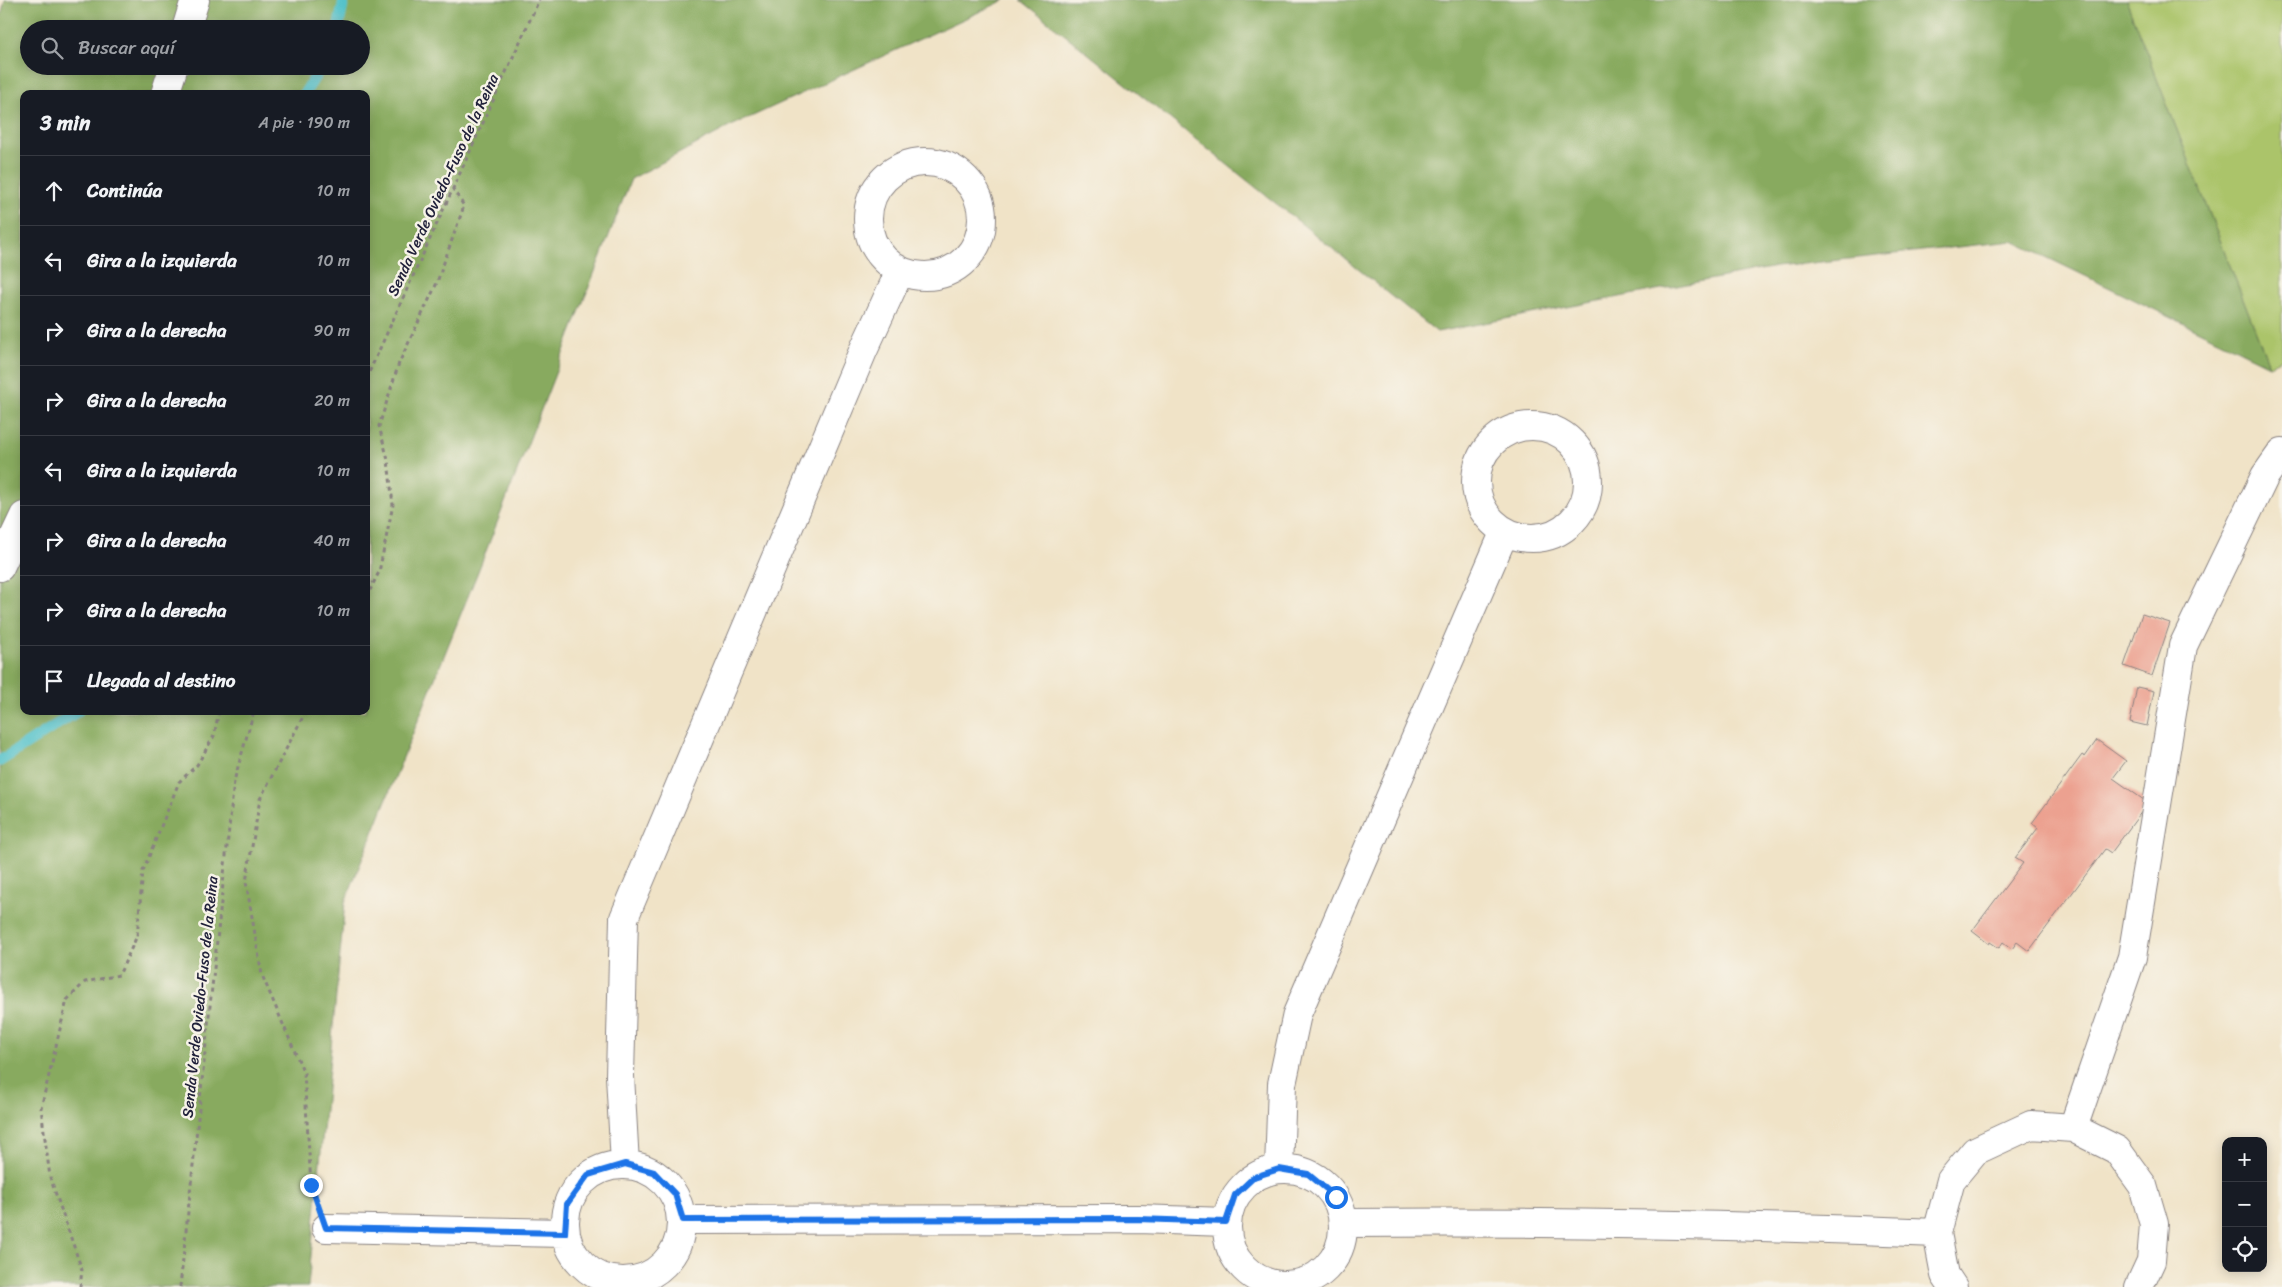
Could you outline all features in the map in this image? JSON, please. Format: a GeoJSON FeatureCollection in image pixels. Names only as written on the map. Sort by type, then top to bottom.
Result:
{"type":"FeatureCollection","features":[{"type":"Feature","properties":{"kind":"street"},"geometry":{"type":"LineString","coordinates":[[189,20],[196,0]]}},
{"type":"Feature","properties":{"kind":"street"},"geometry":{"type":"LineString","coordinates":[[166,90],[171,75]]}},
{"type":"Feature","properties":{"kind":"street"},"geometry":{"type":"LineString","coordinates":[[933,161],[956,170],[974,188],[983,214],[980,238],[968,258],[946,273],[926,277],[900,271],[883,259],[870,239],[866,216],[872,194],[891,171],[912,162],[933,161]]}},
{"type":"Feature","properties":{"kind":"street"},"geometry":{"type":"LineString","coordinates":[[625,1164],[620,1076],[624,918],[863,351],[900,271]]}},
{"type":"Feature","properties":{"kind":"street"},"geometry":{"type":"LineString","coordinates":[[1520,426],[1550,428],[1572,441],[1587,467],[1586,502],[1568,527],[1536,540],[1504,533],[1482,512],[1474,477],[1492,441],[1520,426]]}},
{"type":"Feature","properties":{"kind":"street"},"geometry":{"type":"LineString","coordinates":[[2073,1128],[2132,957],[2183,646],[2265,476],[2282,452]]}},
{"type":"Feature","properties":{"kind":"street"},"geometry":{"type":"LineString","coordinates":[[0,567],[20,524]]}},
{"type":"Feature","properties":{"kind":"street"},"geometry":{"type":"LineString","coordinates":[[1279,1169],[1282,1084],[1297,1014],[1504,533]]}},
{"type":"Feature","properties":{"kind":"street"},"geometry":{"type":"LineString","coordinates":[[1953,1287],[1945,1275],[1937,1233],[1951,1180],[1975,1151],[2031,1126],[2073,1128],[2117,1150],[2144,1186],[2154,1224],[2151,1261],[2139,1287]]}},
{"type":"Feature","properties":{"kind":"street"},"geometry":{"type":"LineString","coordinates":[[625,1164],[654,1172],[675,1194],[683,1220],[676,1250],[664,1266],[641,1279],[617,1285],[597,1276],[577,1260],[565,1233],[567,1204],[588,1175],[625,1164]]}},
{"type":"Feature","properties":{"kind":"street"},"geometry":{"type":"LineString","coordinates":[[1279,1169],[1308,1174],[1336,1197],[1344,1223],[1339,1252],[1314,1279],[1284,1287],[1262,1282],[1234,1258],[1226,1222],[1235,1195],[1254,1177],[1279,1169]]}},
{"type":"Feature","properties":{"kind":"street"},"geometry":{"type":"LineString","coordinates":[[683,1220],[1138,1219],[1226,1222]]}},
{"type":"Feature","properties":{"kind":"street"},"geometry":{"type":"LineString","coordinates":[[1344,1223],[1432,1222],[1815,1228],[1937,1233]]}},
{"type":"Feature","properties":{"kind":"street"},"geometry":{"type":"LineString","coordinates":[[326,1228],[565,1233]]}},
{"type":"Feature","properties":{"kind":"path","name":"Senda Verde Oviedo-Fuso de la Reina"},"geometry":{"type":"LineString","coordinates":[[370,370],[539,0]]}},
{"type":"Feature","properties":{"kind":"path"},"geometry":{"type":"LineString","coordinates":[[370,590],[379,572],[393,505],[388,460],[379,426],[399,363],[436,285],[464,206],[453,189]]}},
{"type":"Feature","properties":{"kind":"path"},"geometry":{"type":"LineString","coordinates":[[80,1287],[82,1270],[50,1178],[41,1108],[67,1000],[86,982],[119,975],[137,936],[143,870],[179,782],[197,765],[214,736],[218,715]]}},
{"type":"Feature","properties":{"kind":"path","name":"Senda Verde Oviedo-Fuso de la Reina"},"geometry":{"type":"LineString","coordinates":[[180,1287],[234,781],[253,715]]}},
{"type":"Feature","properties":{"kind":"path"},"geometry":{"type":"LineString","coordinates":[[304,715],[260,799],[246,882],[262,976],[304,1073],[311,1185],[326,1228]]}},
{"type":"Feature","properties":{"kind":"green space"},"geometry":{"type":"Polygon","coordinates":[[[5,0],[1005,0],[729,127],[631,179],[481,564],[345,902],[308,1287],[0,1287],[0,21],[5,0]]]}},
{"type":"Feature","properties":{"kind":"green space"},"geometry":{"type":"Polygon","coordinates":[[[1021,0],[2126,0],[2269,365],[2013,241],[1776,267],[1437,332],[1021,0]]]}},
{"type":"Feature","properties":{"kind":"green space"},"geometry":{"type":"Polygon","coordinates":[[[2126,0],[2282,0],[2282,359],[2269,365],[2126,0]]]}},
{"type":"Feature","properties":{"kind":"building"},"geometry":{"type":"Polygon","coordinates":[[[2142,614],[2170,623],[2152,676],[2124,666],[2142,614]]]}},
{"type":"Feature","properties":{"kind":"building"},"geometry":{"type":"Polygon","coordinates":[[[2137,687],[2154,691],[2147,726],[2130,722],[2137,687]]]}},
{"type":"Feature","properties":{"kind":"building"},"geometry":{"type":"Polygon","coordinates":[[[2097,740],[2126,761],[2113,778],[2148,803],[2111,853],[2105,849],[2029,951],[2017,942],[2012,949],[2003,942],[1999,948],[1990,942],[1989,944],[1972,931],[2023,863],[2015,858],[2038,828],[2032,823],[2082,755],[2085,757],[2097,740]]]}},
{"type":"Feature","properties":{"kind":"waterway"},"geometry":{"type":"LineString","coordinates":[[340,20],[344,0]]}},
{"type":"Feature","properties":{"kind":"waterway"},"geometry":{"type":"LineString","coordinates":[[307,90],[316,75]]}},
{"type":"Feature","properties":{"kind":"waterway"},"geometry":{"type":"LineString","coordinates":[[0,761],[72,715]]}},
{"type":"Feature","properties":{"kind":"route"},"geometry":{"type":"LineString","coordinates":[[311,1185],[326,1228],[565,1233],[567,1204],[588,1175],[625,1164],[654,1172],[675,1194],[683,1220],[1138,1219],[1226,1222],[1235,1195],[1254,1177],[1279,1169],[1308,1174],[1336,1197]]}}]}
